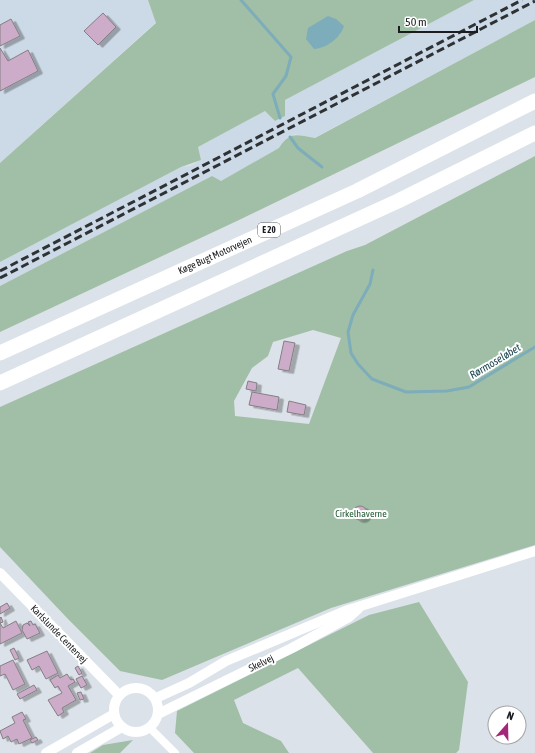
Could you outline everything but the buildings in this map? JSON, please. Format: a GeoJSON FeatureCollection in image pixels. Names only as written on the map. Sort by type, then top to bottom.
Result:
{"type":"FeatureCollection","features":[{"type":"Feature","properties":{"kind":"highway","name":"Køge Bugt Motorvejen"},"geometry":{"type":"LineString","coordinates":[[0,353],[356,191],[535,101]]}},
{"type":"Feature","properties":{"kind":"highway"},"geometry":{"type":"LineString","coordinates":[[0,383],[398,201],[535,133]]}},
{"type":"Feature","properties":{"kind":"street","name":"Skelvej"},"geometry":{"type":"LineString","coordinates":[[156,698],[189,683],[226,661],[345,611],[535,550]]}},
{"type":"Feature","properties":{"kind":"street","name":"Karlslunde Centervej"},"geometry":{"type":"LineString","coordinates":[[0,572],[120,695]]}},
{"type":"Feature","properties":{"kind":"street","name":"Skelvej"},"geometry":{"type":"LineString","coordinates":[[158,714],[292,648],[349,617],[361,607]]}},
{"type":"Feature","properties":{"kind":"street"},"geometry":{"type":"LineString","coordinates":[[139,688],[149,691],[156,698],[159,707],[158,714],[150,728],[143,731],[133,732],[122,727],[114,714],[114,707],[120,695],[127,689],[139,688]]}},
{"type":"Feature","properties":{"kind":"street"},"geometry":{"type":"LineString","coordinates":[[46,753],[114,714]]}},
{"type":"Feature","properties":{"kind":"street"},"geometry":{"type":"LineString","coordinates":[[77,753],[122,727]]}},
{"type":"Feature","properties":{"kind":"street"},"geometry":{"type":"LineString","coordinates":[[150,728],[175,753]]}},
{"type":"Feature","properties":{"kind":"shaded area"},"geometry":{"type":"Polygon","coordinates":[[[0,0],[148,0],[156,22],[0,163],[0,0]]]}},
{"type":"Feature","properties":{"kind":"shaded area"},"geometry":{"type":"Polygon","coordinates":[[[474,0],[535,0],[535,20],[314,138],[295,134],[285,139],[279,148],[221,181],[212,176],[0,286],[0,262],[181,167],[190,166],[201,160],[198,147],[265,111],[275,121],[285,116],[285,100],[474,0]]]}},
{"type":"Feature","properties":{"kind":"green space"},"geometry":{"type":"Polygon","coordinates":[[[148,0],[474,0],[285,100],[285,116],[275,121],[265,111],[198,147],[201,160],[181,167],[0,262],[0,163],[156,23],[148,0]]]}},
{"type":"Feature","properties":{"kind":"green space"},"geometry":{"type":"Polygon","coordinates":[[[535,20],[535,77],[239,220],[0,332],[0,286],[212,176],[221,181],[279,148],[290,137],[298,135],[315,138],[535,20]]]}},
{"type":"Feature","properties":{"kind":"green space","name":"Cirkelhaverne"},"geometry":{"type":"Polygon","coordinates":[[[535,156],[535,545],[331,608],[162,680],[120,671],[67,618],[0,547],[0,407],[347,251],[365,245],[535,156]],[[313,330],[273,342],[268,356],[252,368],[234,401],[235,416],[309,424],[341,338],[313,330]]]}},
{"type":"Feature","properties":{"kind":"green space"},"geometry":{"type":"Polygon","coordinates":[[[419,602],[468,682],[459,750],[456,753],[373,753],[298,668],[234,700],[243,723],[281,741],[289,753],[194,753],[175,733],[177,711],[369,615],[419,602]]]}},
{"type":"Feature","properties":{"kind":"green space"},"geometry":{"type":"Polygon","coordinates":[[[133,740],[120,753],[90,753],[103,745],[133,740]]]}},
{"type":"Feature","properties":{"kind":"water"},"geometry":{"type":"Polygon","coordinates":[[[328,16],[336,19],[344,26],[339,35],[332,42],[324,47],[314,49],[306,39],[308,28],[328,16]]]}},
{"type":"Feature","properties":{"kind":"waterway","name":"Rørmoseløbet"},"geometry":{"type":"LineString","coordinates":[[241,0],[291,57],[286,76],[273,94],[280,118]]}},
{"type":"Feature","properties":{"kind":"waterway","name":"Rørmoseløbet"},"geometry":{"type":"LineString","coordinates":[[290,137],[298,148],[322,167]]}},
{"type":"Feature","properties":{"kind":"waterway","name":"Rørmoseløbet"},"geometry":{"type":"LineString","coordinates":[[373,270],[370,284],[353,315],[348,332],[351,353],[358,364],[372,379],[406,392],[447,391],[469,387],[535,347]]}},
{"type":"Feature","properties":{"kind":"railway"},"geometry":{"type":"LineString","coordinates":[[0,271],[522,0]]}},
{"type":"Feature","properties":{"kind":"railway"},"geometry":{"type":"LineString","coordinates":[[0,278],[535,1]]}}]}
